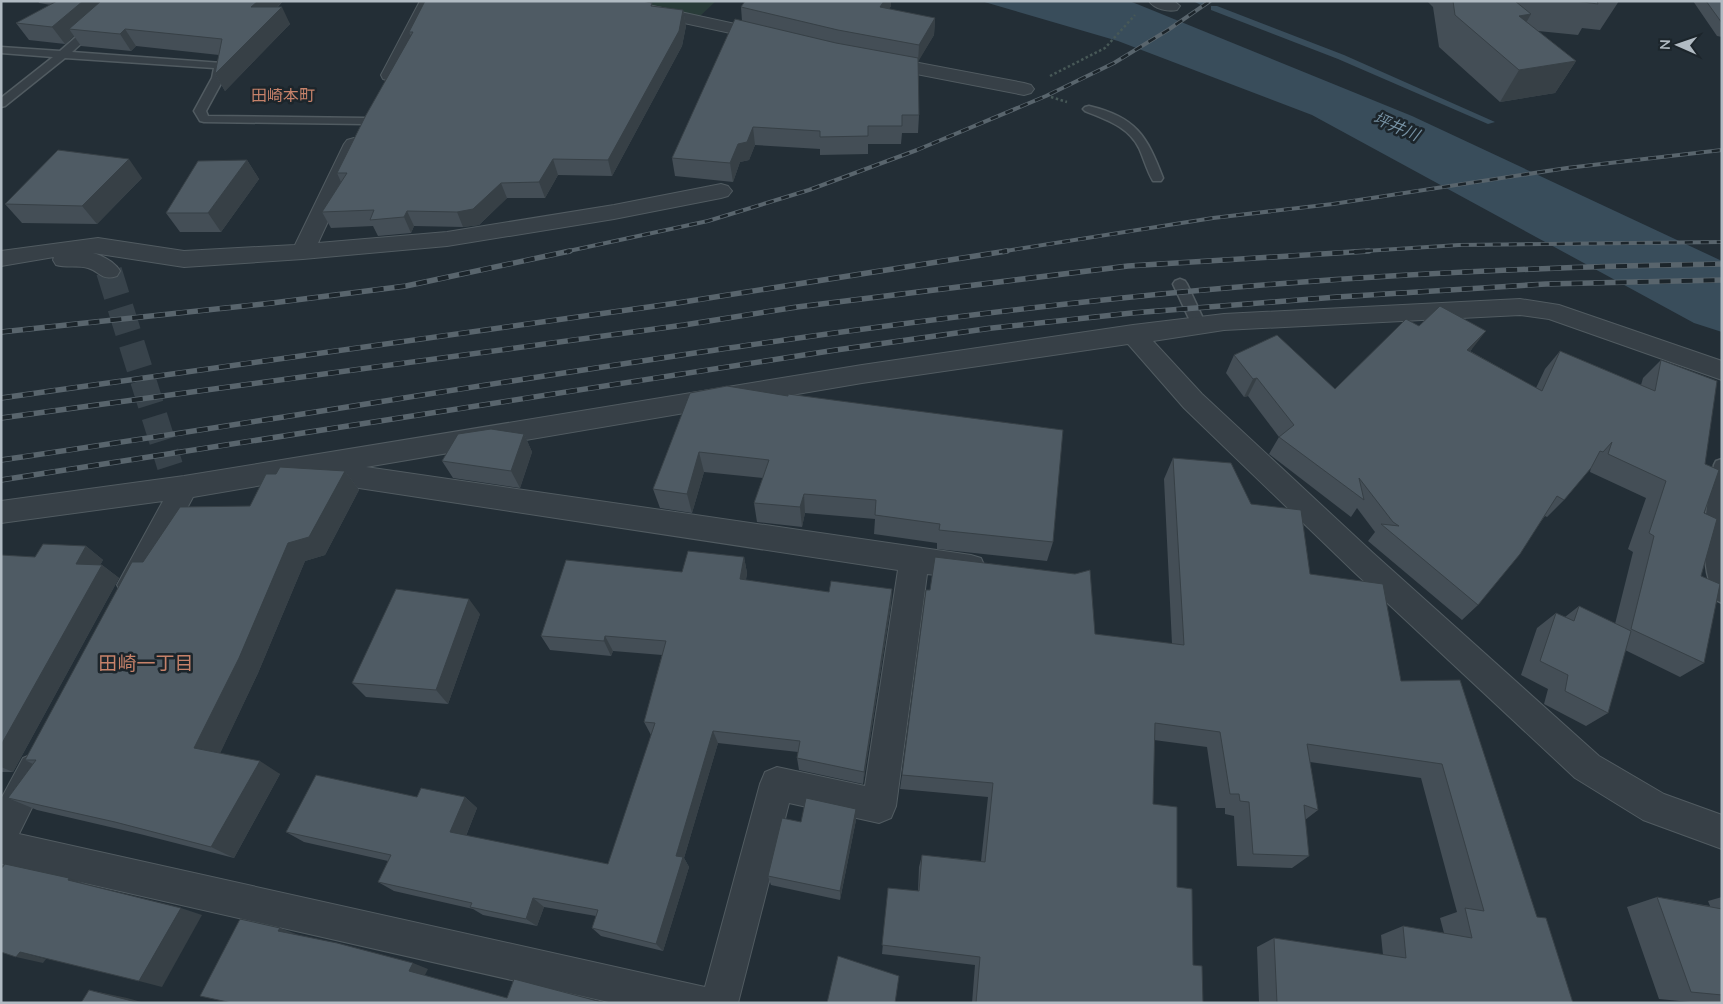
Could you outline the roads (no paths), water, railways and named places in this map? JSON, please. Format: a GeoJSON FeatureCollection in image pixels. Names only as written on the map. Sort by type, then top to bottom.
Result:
{"type":"FeatureCollection","features":[{"type":"Feature","properties":{"kind":"street"},"geometry":{"type":"LineString","coordinates":[[383,87],[429,1]]}},
{"type":"Feature","properties":{"kind":"street"},"geometry":{"type":"LineString","coordinates":[[605,1],[784,40]]}},
{"type":"Feature","properties":{"kind":"street"},"geometry":{"type":"LineString","coordinates":[[864,59],[1024,89]]}},
{"type":"Feature","properties":{"kind":"street"},"geometry":{"type":"LineString","coordinates":[[303,252],[370,113]]}},
{"type":"Feature","properties":{"kind":"street"},"geometry":{"type":"LineString","coordinates":[[1,259],[98,245],[184,259],[303,252],[447,238],[614,212],[721,191]]}},
{"type":"Feature","properties":{"kind":"street"},"geometry":{"type":"LineString","coordinates":[[1,269],[68,260],[92,260],[109,271]]}},
{"type":"Feature","properties":{"kind":"street"},"geometry":{"type":"LineString","coordinates":[[1,512],[177,477],[300,468],[862,374],[1224,322],[1520,307],[1551,311],[1722,371]]}},
{"type":"Feature","properties":{"kind":"street"},"geometry":{"type":"LineString","coordinates":[[1133,334],[1193,401],[1362,562],[1512,696],[1587,767],[1655,808],[1722,832]]}},
{"type":"Feature","properties":{"kind":"street"},"geometry":{"type":"LineString","coordinates":[[300,468],[914,560],[991,569]]}},
{"type":"Feature","properties":{"kind":"street"},"geometry":{"type":"LineString","coordinates":[[118,613],[177,477]]}},
{"type":"Feature","properties":{"kind":"street"},"geometry":{"type":"LineString","coordinates":[[719,1003],[777,784],[879,806],[914,560]]}},
{"type":"Feature","properties":{"kind":"street"},"geometry":{"type":"LineString","coordinates":[[1,834],[46,749]]}},
{"type":"Feature","properties":{"kind":"street"},"geometry":{"type":"LineString","coordinates":[[1,847],[698,1003]]}},
{"type":"Feature","properties":{"kind":"lane"},"geometry":{"type":"LineString","coordinates":[[1,104],[63,54],[123,1]]}},
{"type":"Feature","properties":{"kind":"lane"},"geometry":{"type":"LineString","coordinates":[[1,50],[218,65],[220,69],[218,78],[200,111],[204,119],[370,113]]}},
{"type":"Feature","properties":{"kind":"lane"},"geometry":{"type":"LineString","coordinates":[[1090,109],[1125,123],[1136,131],[1143,142],[1157,178]]}},
{"type":"Feature","properties":{"kind":"lane"},"geometry":{"type":"LineString","coordinates":[[1180,284],[1199,325]]}},
{"type":"Feature","properties":{"kind":"lane"},"geometry":{"type":"LineString","coordinates":[[1722,465],[1712,525],[1716,582],[1722,595]]}},
{"type":"Feature","properties":{"kind":"water","name":"坪井川"},"geometry":{"type":"Polygon","coordinates":[[[981,1],[1129,1],[1412,116],[1722,261],[1722,332],[1694,323],[1312,115],[1118,41],[981,1]]]}},
{"type":"Feature","properties":{"kind":"waterway"},"geometry":{"type":"LineString","coordinates":[[1196,1],[1201,3]]}},
{"type":"Feature","properties":{"kind":"waterway"},"geometry":{"type":"LineString","coordinates":[[1214,8],[1341,57],[1491,122]]}},
{"type":"Feature","properties":{"kind":"tunnel"},"geometry":{"type":"LineString","coordinates":[[109,271],[170,466]]}},
{"type":"Feature","properties":{"kind":"railway"},"geometry":{"type":"LineString","coordinates":[[564,252],[708,221],[809,190],[917,150],[1046,96],[1114,63],[1168,30],[1210,1]]}},
{"type":"Feature","properties":{"kind":"railway"},"geometry":{"type":"LineString","coordinates":[[999,252],[1213,218],[1333,204],[1567,168],[1722,150]]}},
{"type":"Feature","properties":{"kind":"railway"},"geometry":{"type":"LineString","coordinates":[[1349,252],[1459,245],[1722,242]]}},
{"type":"Feature","properties":{"kind":"railway"},"geometry":{"type":"LineString","coordinates":[[1,332],[272,303],[406,286],[570,251]]}},
{"type":"Feature","properties":{"kind":"railway"},"geometry":{"type":"LineString","coordinates":[[1,398],[677,303],[1007,251]]}},
{"type":"Feature","properties":{"kind":"railway"},"geometry":{"type":"LineString","coordinates":[[1,418],[684,325],[797,307],[1128,266],[1369,251]]}},
{"type":"Feature","properties":{"kind":"railway"},"geometry":{"type":"LineString","coordinates":[[1,460],[701,352],[981,314],[1272,284],[1422,274],[1722,264]]}},
{"type":"Feature","properties":{"kind":"railway"},"geometry":{"type":"LineString","coordinates":[[1,480],[836,350],[992,328],[1132,313],[1337,297],[1546,284],[1722,280]]}},
{"type":"Feature","properties":{"kind":"district","name":"田崎本町"},"geometry":{"type":"Point","coordinates":[283,96]}},
{"type":"Feature","properties":{"kind":"district","name":"田崎一丁目"},"geometry":{"type":"Point","coordinates":[146,664]}}]}
